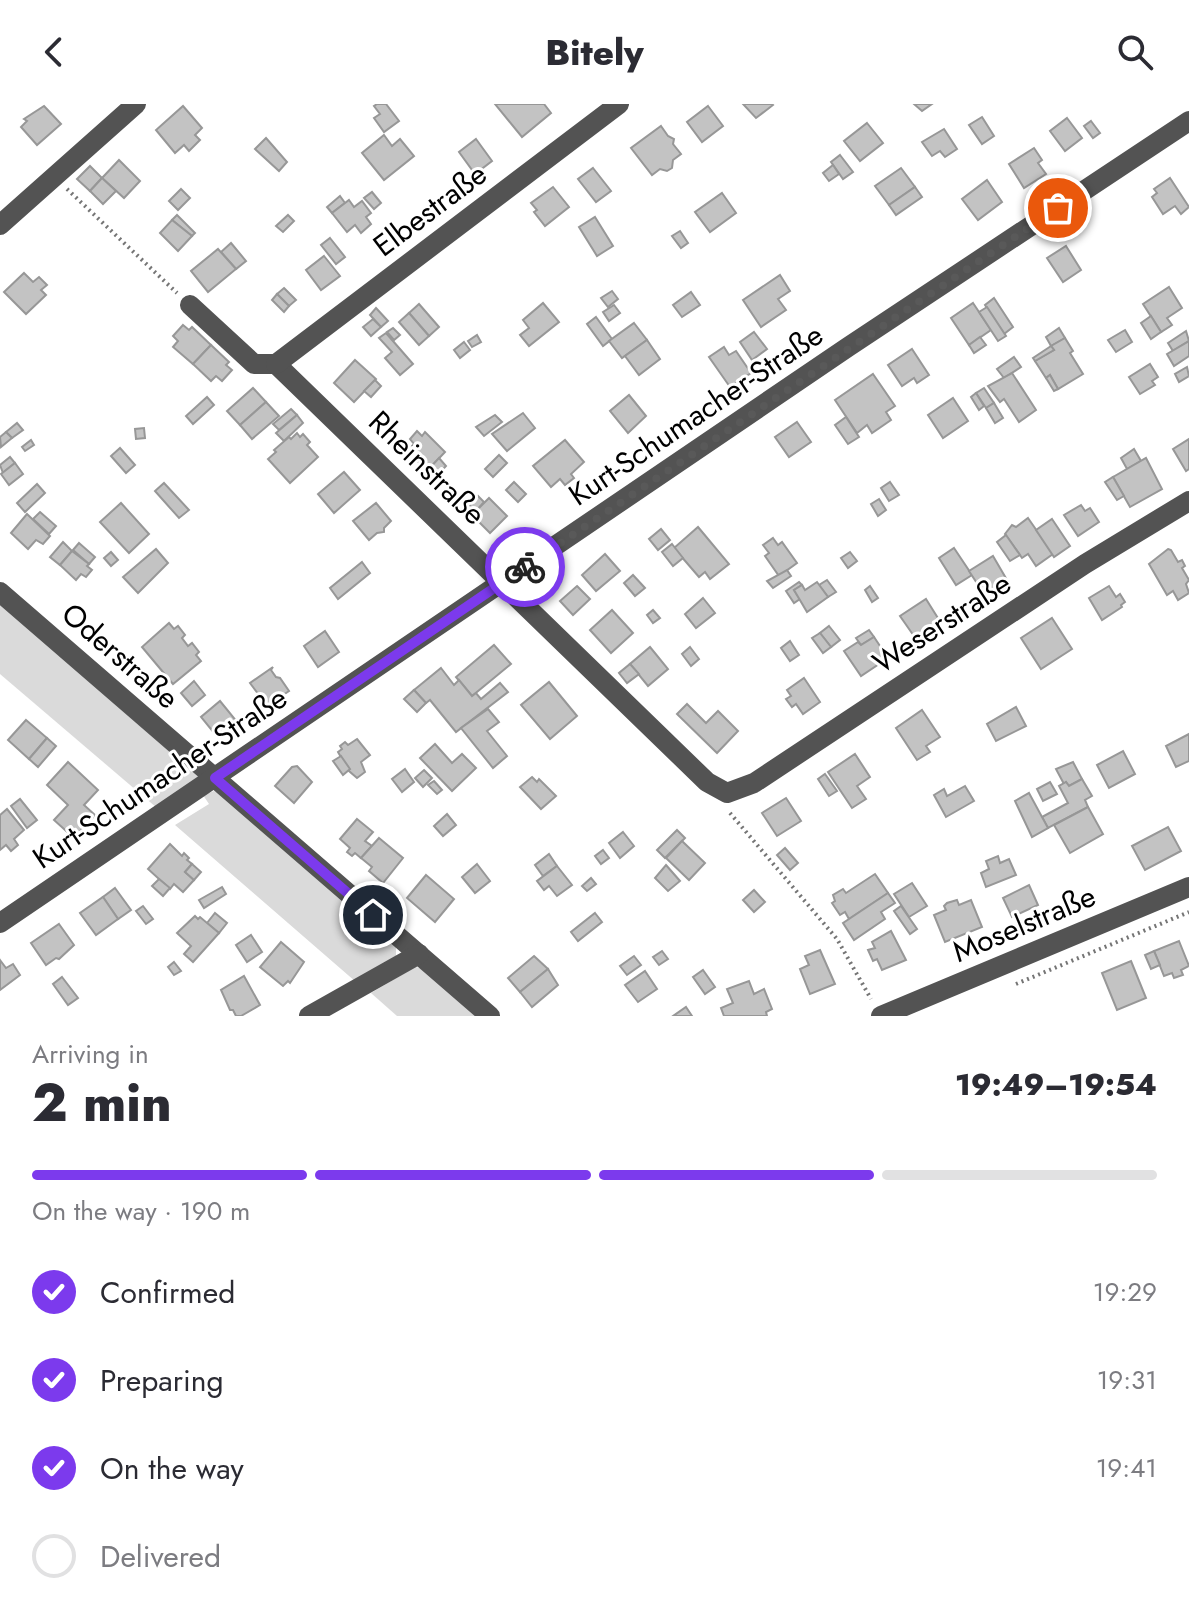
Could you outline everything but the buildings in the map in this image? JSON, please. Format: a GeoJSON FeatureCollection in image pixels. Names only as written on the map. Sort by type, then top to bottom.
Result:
{"type":"FeatureCollection","features":[{"type":"Feature","properties":{"kind":"street"},"geometry":{"type":"LineString","coordinates":[[0,225],[136,104]]}},
{"type":"Feature","properties":{"kind":"street","name":"Elbestraße"},"geometry":{"type":"LineString","coordinates":[[276,364],[619,104]]}},
{"type":"Feature","properties":{"kind":"street","name":"Kurt-Schumacher-Straße"},"geometry":{"type":"LineString","coordinates":[[0,923],[848,347],[1189,121]]}},
{"type":"Feature","properties":{"kind":"street","name":"Rheinstraße"},"geometry":{"type":"LineString","coordinates":[[190,305],[254,364],[276,364],[707,782],[727,793]]}},
{"type":"Feature","properties":{"kind":"street","name":"Weserstraße"},"geometry":{"type":"LineString","coordinates":[[727,793],[754,783],[1085,564],[1189,501]]}},
{"type":"Feature","properties":{"kind":"street","name":"Oderstraße"},"geometry":{"type":"LineString","coordinates":[[0,593],[490,1016]]}},
{"type":"Feature","properties":{"kind":"street","name":"Moselstraße"},"geometry":{"type":"LineString","coordinates":[[877,1009],[1189,887]]}},
{"type":"Feature","properties":{"kind":"street"},"geometry":{"type":"LineString","coordinates":[[309,1016],[419,954]]}},
{"type":"Feature","properties":{"kind":"path"},"geometry":{"type":"LineString","coordinates":[[54,177],[190,305]]}},
{"type":"Feature","properties":{"kind":"path"},"geometry":{"type":"LineString","coordinates":[[727,793],[730,816],[837,939],[877,1009]]}},
{"type":"Feature","properties":{"kind":"path"},"geometry":{"type":"LineString","coordinates":[[1010,986],[1189,912]]}},
{"type":"Feature","properties":{"kind":"shaded area"},"geometry":{"type":"Polygon","coordinates":[[[0,604],[201,779],[157,808],[0,674],[0,604]]]}},
{"type":"Feature","properties":{"kind":"shaded area"},"geometry":{"type":"Polygon","coordinates":[[[214,791],[396,947],[396,958],[356,982],[175,825],[209,804],[203,795],[214,791]]]}},
{"type":"Feature","properties":{"kind":"shaded area"},"geometry":{"type":"Polygon","coordinates":[[[415,967],[421,968],[476,1016],[397,1016],[371,993],[415,967]]]}},
{"type":"Feature","properties":{"kind":"way so far"},"geometry":{"type":"LineString","coordinates":[[525,567],[1058,208]]}},
{"type":"Feature","properties":{"kind":"route"},"geometry":{"type":"LineString","coordinates":[[373,915],[215,778],[525,567]]}}]}
